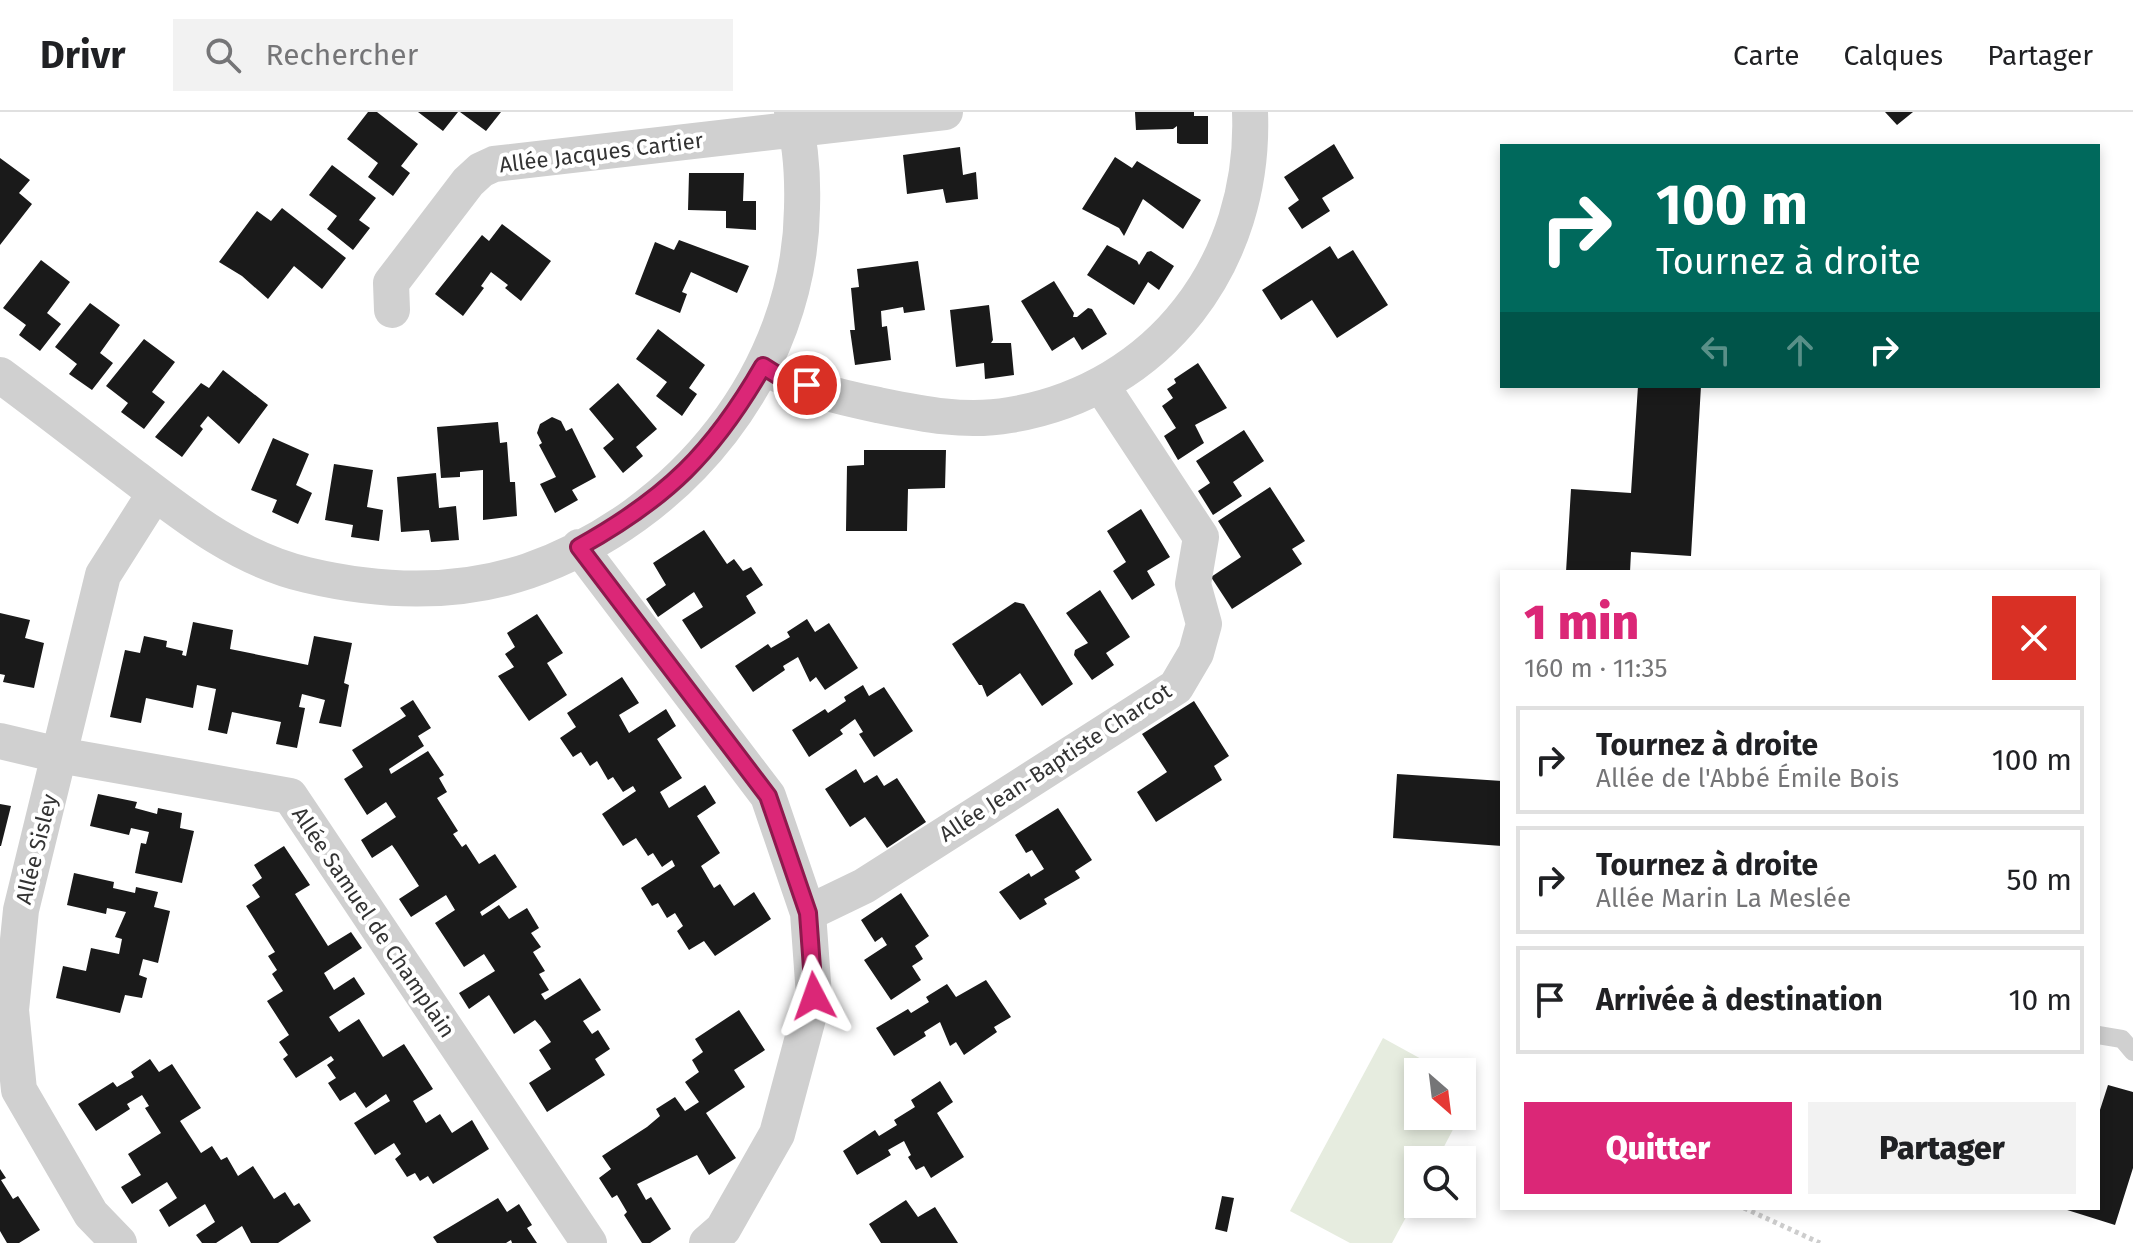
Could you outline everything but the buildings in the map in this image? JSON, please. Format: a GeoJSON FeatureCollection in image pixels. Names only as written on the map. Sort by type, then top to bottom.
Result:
{"type":"FeatureCollection","features":[{"type":"Feature","properties":{"kind":"street","name":"Allée Jacques Cartier"},"geometry":{"type":"LineString","coordinates":[[392,310],[391,283],[468,182],[481,170],[494,164],[795,121],[945,112]]}},
{"type":"Feature","properties":{"kind":"street"},"geometry":{"type":"LineString","coordinates":[[763,366],[782,378],[858,401],[960,418],[1009,415],[1045,407],[1101,385],[1142,358],[1178,324],[1208,285],[1230,241],[1245,194],[1251,146],[1250,112]]}},
{"type":"Feature","properties":{"kind":"street"},"geometry":{"type":"LineString","coordinates":[[0,375],[200,527],[249,555],[303,575],[359,586],[416,589],[472,584],[528,571],[579,547],[636,514],[667,490],[705,453],[737,412],[763,366],[782,321],[797,263],[802,227],[803,178],[795,121]]}},
{"type":"Feature","properties":{"kind":"street","name":"Allée Jean-Baptiste Charcot"},"geometry":{"type":"LineString","coordinates":[[808,913],[864,886],[1176,687],[1196,653],[1204,624],[1193,584],[1201,537],[1101,385]]}},
{"type":"Feature","properties":{"kind":"street","name":"Allée Sisley"},"geometry":{"type":"LineString","coordinates":[[119,1243],[91,1214],[9,1088],[10,907],[59,755],[103,575],[155,493]]}},
{"type":"Feature","properties":{"kind":"street"},"geometry":{"type":"LineString","coordinates":[[579,547],[768,796],[808,913],[814,996],[777,1134],[723,1229],[707,1243]]}},
{"type":"Feature","properties":{"kind":"street","name":"Allée Samuel de Champlain"},"geometry":{"type":"LineString","coordinates":[[0,741],[59,755],[290,796],[589,1243]]}},
{"type":"Feature","properties":{"kind":"lane"},"geometry":{"type":"LineString","coordinates":[[2100,1035],[2122,1039],[2133,1052]]}},
{"type":"Feature","properties":{"kind":"path"},"geometry":{"type":"LineString","coordinates":[[1748,1210],[1820,1243]]}},
{"type":"Feature","properties":{"kind":"shaded area"},"geometry":{"type":"Polygon","coordinates":[[[1383,1038],[1419,1058],[1404,1058],[1404,1130],[1453,1130],[1444,1146],[1404,1146],[1406,1218],[1392,1243],[1350,1243],[1290,1211],[1383,1038]]]}},
{"type":"Feature","properties":{"kind":"route"},"geometry":{"type":"LineString","coordinates":[[807,385],[782,378],[763,366],[737,412],[705,453],[667,490],[625,522],[579,547],[768,796],[808,913],[814,996]]}}]}
